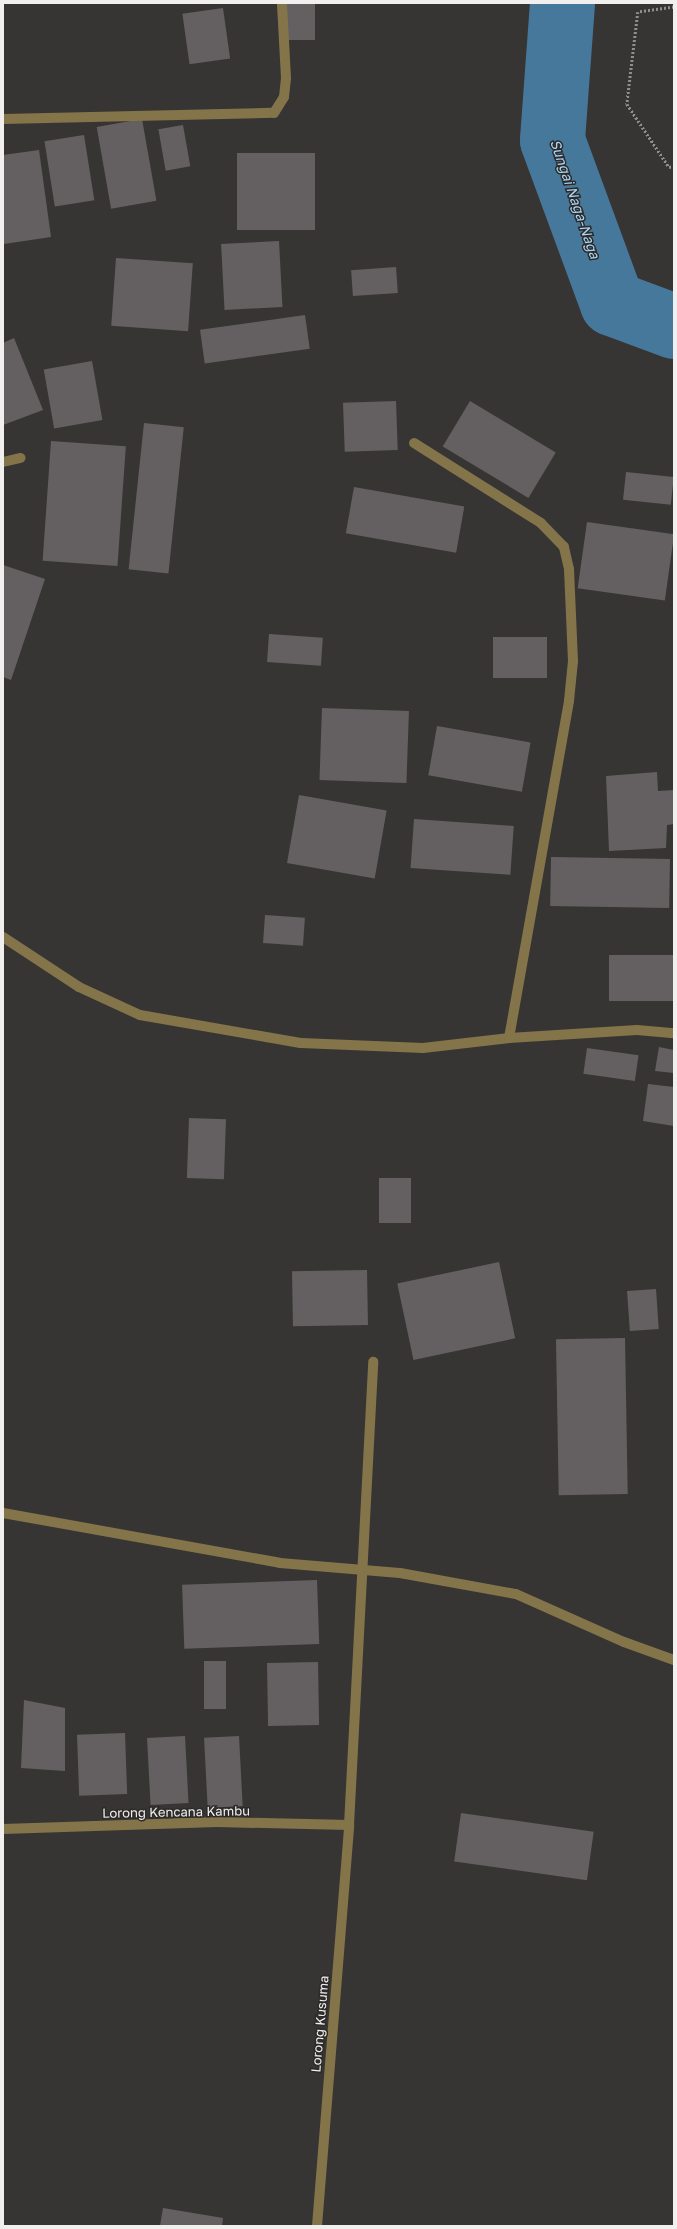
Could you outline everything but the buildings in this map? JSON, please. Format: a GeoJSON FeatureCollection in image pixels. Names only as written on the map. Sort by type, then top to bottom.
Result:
{"type":"FeatureCollection","features":[{"type":"Feature","properties":{"kind":"street"},"geometry":{"type":"LineString","coordinates":[[3,118],[274,113],[284,97],[286,78],[282,3]]}},
{"type":"Feature","properties":{"kind":"street"},"geometry":{"type":"LineString","coordinates":[[414,443],[541,523],[564,546],[569,569],[573,661],[570,701],[509,1038]]}},
{"type":"Feature","properties":{"kind":"street"},"geometry":{"type":"LineString","coordinates":[[3,462],[21,458]]}},
{"type":"Feature","properties":{"kind":"street"},"geometry":{"type":"LineString","coordinates":[[3,937],[78,987],[140,1015],[301,1044],[423,1048],[509,1038],[637,1030],[674,1033]]}},
{"type":"Feature","properties":{"kind":"street","name":"Lorong Kusuma"},"geometry":{"type":"LineString","coordinates":[[317,2226],[349,1825],[363,1572],[372,1362]]}},
{"type":"Feature","properties":{"kind":"street"},"geometry":{"type":"LineString","coordinates":[[3,1513],[280,1563],[363,1572],[400,1573],[516,1594],[624,1642],[674,1660]]}},
{"type":"Feature","properties":{"kind":"street","name":"Lorong Kencana Kambu"},"geometry":{"type":"LineString","coordinates":[[3,1829],[216,1822],[349,1825]]}},
{"type":"Feature","properties":{"kind":"path"},"geometry":{"type":"LineString","coordinates":[[674,7],[638,12],[627,104],[669,168],[674,166]]}},
{"type":"Feature","properties":{"kind":"waterway","name":"Sungai Naga-Naga"},"geometry":{"type":"LineString","coordinates":[[562,3],[552,140],[612,303],[674,326]]}}]}
